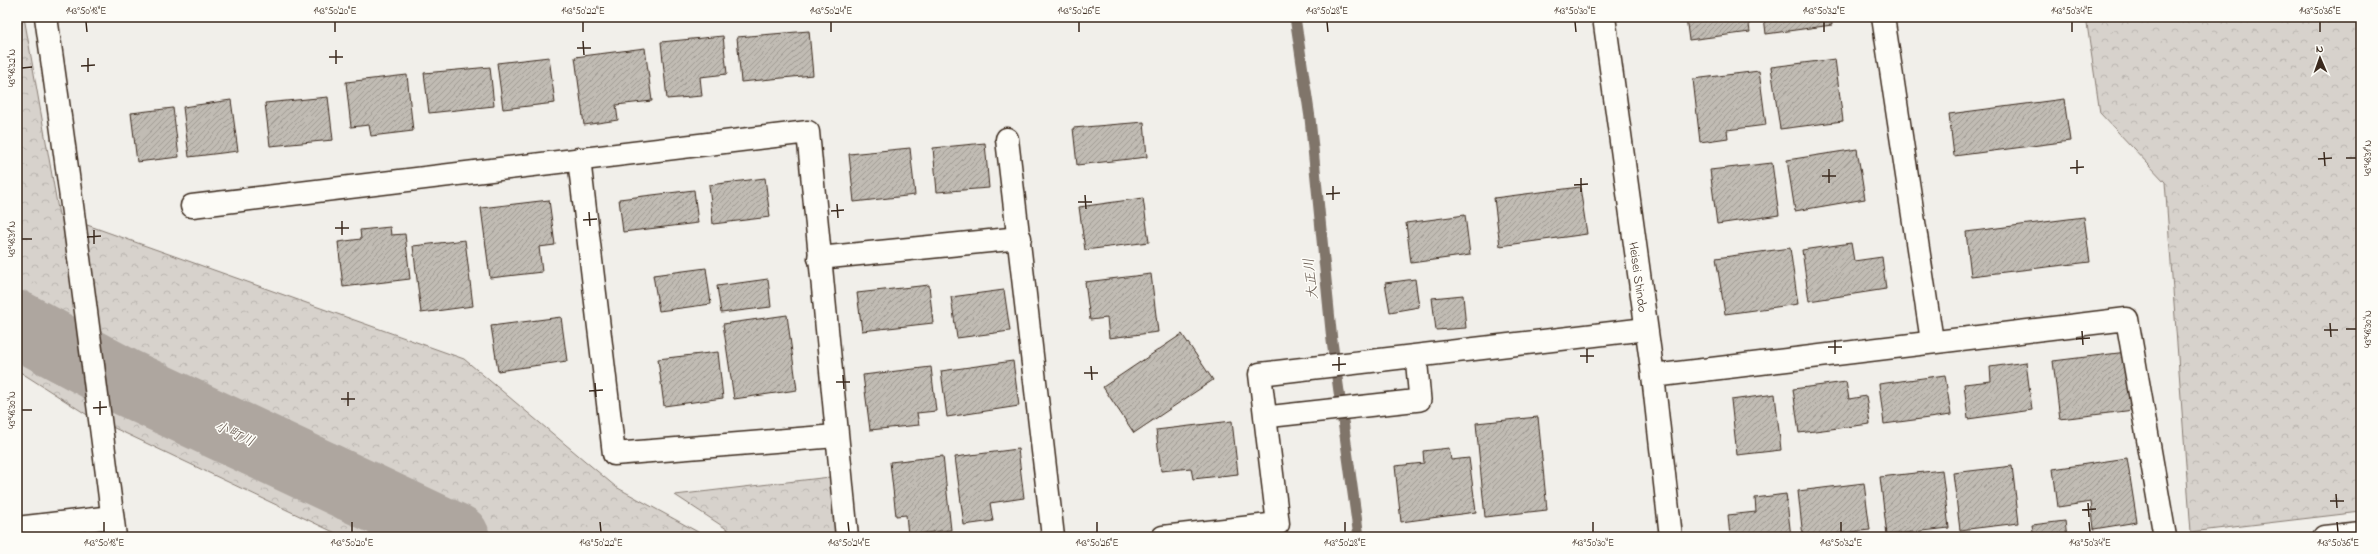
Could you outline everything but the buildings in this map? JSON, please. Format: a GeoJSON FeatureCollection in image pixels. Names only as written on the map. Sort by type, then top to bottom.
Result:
{"type":"FeatureCollection","features":[{"type":"Feature","properties":{"kind":"street"},"geometry":{"type":"LineString","coordinates":[[17,528],[113,527],[100,433],[86,296],[46,17]]}},
{"type":"Feature","properties":{"kind":"street","name":"Heisei Shindo"},"geometry":{"type":"LineString","coordinates":[[1604,17],[1653,376],[1671,537]]}},
{"type":"Feature","properties":{"kind":"street"},"geometry":{"type":"LineString","coordinates":[[1883,17],[1932,341]]}},
{"type":"Feature","properties":{"kind":"street"},"geometry":{"type":"LineString","coordinates":[[192,206],[808,132],[836,436],[847,537]]}},
{"type":"Feature","properties":{"kind":"street"},"geometry":{"type":"LineString","coordinates":[[1007,139],[1020,238],[1053,537]]}},
{"type":"Feature","properties":{"kind":"street"},"geometry":{"type":"LineString","coordinates":[[579,159],[614,454],[836,436]]}},
{"type":"Feature","properties":{"kind":"street"},"geometry":{"type":"LineString","coordinates":[[819,258],[1020,238]]}},
{"type":"Feature","properties":{"kind":"street"},"geometry":{"type":"LineString","coordinates":[[1653,376],[1932,341],[2127,319],[2164,537]]}},
{"type":"Feature","properties":{"kind":"street"},"geometry":{"type":"LineString","coordinates":[[1163,537],[1278,524],[1260,374],[1646,329]]}},
{"type":"Feature","properties":{"kind":"street"},"geometry":{"type":"LineString","coordinates":[[2324,537],[2361,533]]}},
{"type":"Feature","properties":{"kind":"lane"},"geometry":{"type":"LineString","coordinates":[[1266,417],[1420,400],[1416,356]]}},
{"type":"Feature","properties":{"kind":"green space"},"geometry":{"type":"Polygon","coordinates":[[[17,17],[24,17],[59,215],[464,359],[616,487],[707,537],[344,537],[89,416],[17,370],[17,17]]]}},
{"type":"Feature","properties":{"kind":"green space"},"geometry":{"type":"Polygon","coordinates":[[[2086,17],[2361,17],[2361,512],[2191,532],[2165,182],[2100,113],[2086,17]]]}},
{"type":"Feature","properties":{"kind":"green space"},"geometry":{"type":"Polygon","coordinates":[[[830,477],[837,537],[739,537],[675,495],[830,477]]]}},
{"type":"Feature","properties":{"kind":"waterway","name":"大正川"},"geometry":{"type":"LineString","coordinates":[[1295,17],[1310,118],[1332,341],[1359,537]]}},
{"type":"Feature","properties":{"kind":"waterway","name":"小町川"},"geometry":{"type":"LineString","coordinates":[[17,324],[123,381],[456,537]]}}]}
